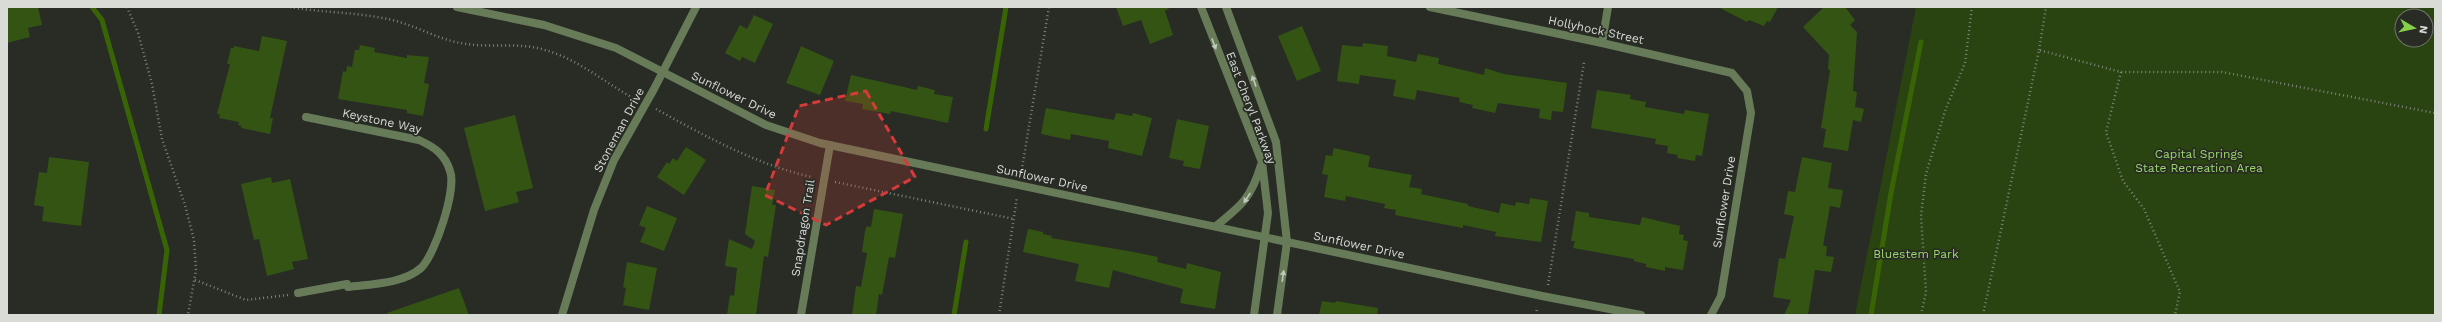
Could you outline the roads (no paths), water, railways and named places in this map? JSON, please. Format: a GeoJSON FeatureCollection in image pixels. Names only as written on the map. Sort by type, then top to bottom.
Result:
{"type":"FeatureCollection","features":[{"type":"Feature","properties":{"kind":"street","name":"Sunflower Drive"},"geometry":{"type":"LineString","coordinates":[[457,7],[544,25],[616,48],[766,125],[830,145],[1287,242],[1642,315]]}},
{"type":"Feature","properties":{"kind":"street","name":"Stoneman Drive"},"geometry":{"type":"LineString","coordinates":[[562,315],[594,210],[614,160],[663,72],[696,7]]}},
{"type":"Feature","properties":{"kind":"street","name":"East Cheryl Parkway"},"geometry":{"type":"LineString","coordinates":[[1200,7],[1262,162],[1268,201],[1265,237],[1254,315]]}},
{"type":"Feature","properties":{"kind":"street","name":"East Cheryl Parkway"},"geometry":{"type":"LineString","coordinates":[[1226,7],[1276,142],[1287,242],[1277,315]]}},
{"type":"Feature","properties":{"kind":"street","name":"Hollyhock Street"},"geometry":{"type":"LineString","coordinates":[[1430,7],[1602,43],[1732,73],[1747,91]]}},
{"type":"Feature","properties":{"kind":"street"},"geometry":{"type":"LineString","coordinates":[[1602,43],[1608,7]]}},
{"type":"Feature","properties":{"kind":"street","name":"Sunflower Drive"},"geometry":{"type":"LineString","coordinates":[[1711,315],[1721,296],[1751,113],[1747,91]]}},
{"type":"Feature","properties":{"kind":"street","name":"Keystone Way"},"geometry":{"type":"LineString","coordinates":[[298,293],[405,277],[420,269],[429,258],[451,190],[451,172],[445,158],[434,147],[419,140],[306,117]]}},
{"type":"Feature","properties":{"kind":"street","name":"Snapdragon Trail"},"geometry":{"type":"LineString","coordinates":[[801,315],[830,145]]}},
{"type":"Feature","properties":{"kind":"street"},"geometry":{"type":"LineString","coordinates":[[1216,226],[1242,205],[1254,186],[1262,162]]}},
{"type":"Feature","properties":{"kind":"waterway"},"geometry":{"type":"LineString","coordinates":[[92,7],[102,20],[167,250],[159,315]]}},
{"type":"Feature","properties":{"kind":"waterway"},"geometry":{"type":"LineString","coordinates":[[986,129],[1006,7]]}},
{"type":"Feature","properties":{"kind":"waterway"},"geometry":{"type":"LineString","coordinates":[[1871,315],[1891,193],[1921,42]]}},
{"type":"Feature","properties":{"kind":"waterway"},"geometry":{"type":"LineString","coordinates":[[954,315],[966,242]]}},
{"type":"Feature","properties":{"kind":"park label","name":"Capital Springs State Recreation Area"},"geometry":{"type":"Point","coordinates":[2199,161]}},
{"type":"Feature","properties":{"kind":"park label","name":"Bluestem Park"},"geometry":{"type":"Point","coordinates":[1916,254]}}]}
